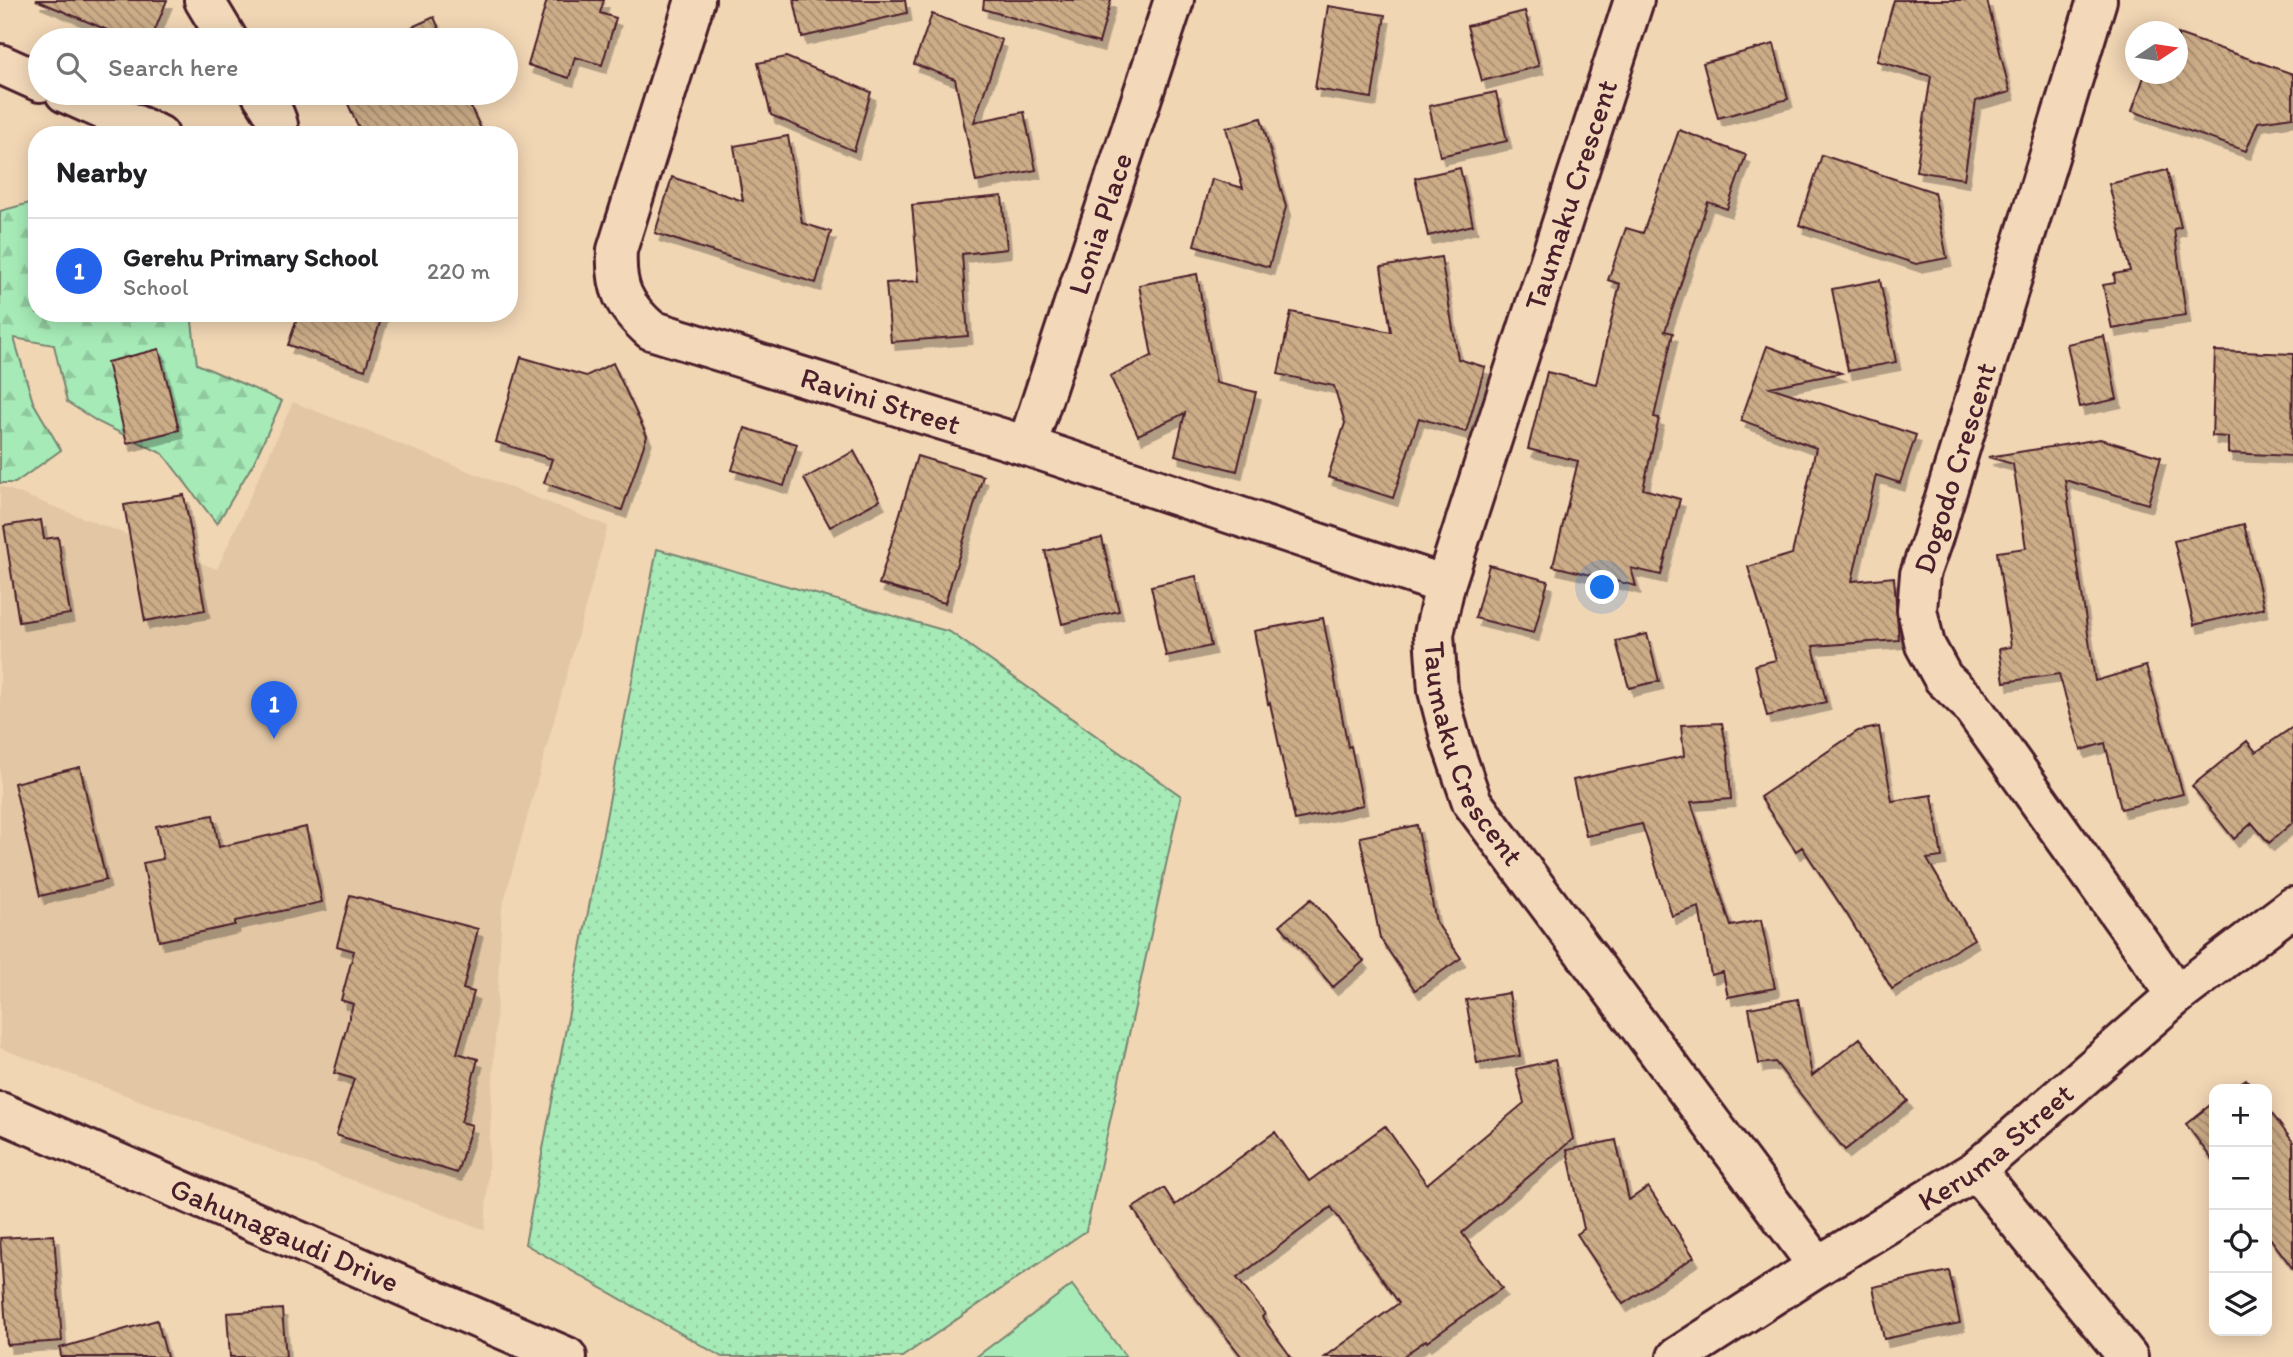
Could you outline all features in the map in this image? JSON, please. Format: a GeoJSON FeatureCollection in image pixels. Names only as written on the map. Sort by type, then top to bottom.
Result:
{"type":"FeatureCollection","features":[{"type":"Feature","properties":{"kind":"street"},"geometry":{"type":"LineString","coordinates":[[204,0],[221,28]]}},
{"type":"Feature","properties":{"kind":"street","name":"Ravini Street"},"geometry":{"type":"LineString","coordinates":[[695,0],[617,250],[616,272],[622,295],[634,314],[651,330],[1027,446],[1445,585]]}},
{"type":"Feature","properties":{"kind":"street","name":"Lonia Place"},"geometry":{"type":"LineString","coordinates":[[1027,446],[1174,0]]}},
{"type":"Feature","properties":{"kind":"street","name":"Taumaku Crescent"},"geometry":{"type":"LineString","coordinates":[[1634,0],[1445,585],[1434,634],[1438,691],[1451,741],[1472,802],[1818,1266]]}},
{"type":"Feature","properties":{"kind":"street","name":"Dogodo Crescent"},"geometry":{"type":"LineString","coordinates":[[2097,0],[1920,574],[1917,610],[1925,645],[1943,678],[1969,703],[2177,995]]}},
{"type":"Feature","properties":{"kind":"street"},"geometry":{"type":"LineString","coordinates":[[0,64],[28,77]]}},
{"type":"Feature","properties":{"kind":"street"},"geometry":{"type":"LineString","coordinates":[[92,105],[139,126]]}},
{"type":"Feature","properties":{"kind":"street"},"geometry":{"type":"LineString","coordinates":[[269,105],[275,113],[277,126]]}},
{"type":"Feature","properties":{"kind":"street","name":"Keruma Street"},"geometry":{"type":"LineString","coordinates":[[1677,1357],[1818,1266],[1976,1170],[2177,995],[2293,907]]}},
{"type":"Feature","properties":{"kind":"street","name":"Gahunagaudi Drive"},"geometry":{"type":"LineString","coordinates":[[0,1112],[567,1357]]}},
{"type":"Feature","properties":{"kind":"street"},"geometry":{"type":"LineString","coordinates":[[1976,1170],[2128,1357]]}},
{"type":"Feature","properties":{"kind":"shaded area"},"geometry":{"type":"Polygon","coordinates":[[[293,402],[608,526],[502,908],[485,1230],[0,1048],[0,486],[217,569],[293,402]]]}},
{"type":"Feature","properties":{"kind":"green space"},"geometry":{"type":"Polygon","coordinates":[[[28,203],[28,322],[192,322],[197,364],[282,401],[254,462],[217,524],[163,454],[98,422],[67,402],[54,345],[14,338],[33,402],[61,450],[15,483],[0,483],[0,211],[28,203]]]}},
{"type":"Feature","properties":{"kind":"green space"},"geometry":{"type":"Polygon","coordinates":[[[657,549],[950,632],[1181,796],[1086,1231],[902,1357],[722,1357],[525,1244],[657,549]]]}},
{"type":"Feature","properties":{"kind":"green space"},"geometry":{"type":"Polygon","coordinates":[[[1072,1285],[1126,1357],[976,1357],[1072,1285]]]}},
{"type":"Feature","properties":{"kind":"building"},"geometry":{"type":"Polygon","coordinates":[[[36,0],[167,0],[156,28],[102,28],[36,0]]]}},
{"type":"Feature","properties":{"kind":"building"},"geometry":{"type":"Polygon","coordinates":[[[547,0],[604,0],[600,13],[616,18],[602,65],[575,57],[569,78],[528,65],[547,0]]]}},
{"type":"Feature","properties":{"kind":"building"},"geometry":{"type":"Polygon","coordinates":[[[794,0],[905,0],[907,13],[802,37],[794,0]]]}},
{"type":"Feature","properties":{"kind":"building"},"geometry":{"type":"Polygon","coordinates":[[[984,0],[1111,0],[1099,43],[983,9],[984,0]]]}},
{"type":"Feature","properties":{"kind":"building"},"geometry":{"type":"Polygon","coordinates":[[[1894,0],[1987,0],[2010,92],[1976,101],[1964,179],[1916,171],[1931,76],[1877,61],[1894,0]]]}},
{"type":"Feature","properties":{"kind":"building"},"geometry":{"type":"Polygon","coordinates":[[[1328,6],[1385,15],[1372,98],[1315,89],[1328,6]]]}},
{"type":"Feature","properties":{"kind":"building"},"geometry":{"type":"Polygon","coordinates":[[[1525,11],[1539,66],[1482,81],[1467,26],[1525,11]]]}},
{"type":"Feature","properties":{"kind":"building"},"geometry":{"type":"Polygon","coordinates":[[[932,14],[1002,40],[974,122],[1024,112],[1036,170],[976,182],[955,79],[914,64],[932,14]]]}},
{"type":"Feature","properties":{"kind":"building"},"geometry":{"type":"Polygon","coordinates":[[[434,17],[439,28],[410,28],[434,17]]]}},
{"type":"Feature","properties":{"kind":"building"},"geometry":{"type":"Polygon","coordinates":[[[2188,37],[2293,74],[2293,117],[2258,122],[2246,151],[2132,111],[2141,84],[2188,84],[2188,37]]]}},
{"type":"Feature","properties":{"kind":"building"},"geometry":{"type":"Polygon","coordinates":[[[1774,44],[1788,99],[1718,118],[1703,63],[1774,44]]]}},
{"type":"Feature","properties":{"kind":"building"},"geometry":{"type":"Polygon","coordinates":[[[786,57],[871,92],[854,151],[771,115],[758,63],[786,57]]]}},
{"type":"Feature","properties":{"kind":"building"},"geometry":{"type":"Polygon","coordinates":[[[1496,92],[1507,141],[1440,156],[1429,106],[1496,92]]]}},
{"type":"Feature","properties":{"kind":"building"},"geometry":{"type":"Polygon","coordinates":[[[348,105],[470,105],[480,126],[358,126],[348,105]]]}},
{"type":"Feature","properties":{"kind":"building"},"geometry":{"type":"Polygon","coordinates":[[[1261,118],[1286,207],[1269,267],[1194,245],[1212,179],[1243,188],[1226,128],[1261,118]]]}},
{"type":"Feature","properties":{"kind":"building"},"geometry":{"type":"Polygon","coordinates":[[[1679,130],[1746,155],[1727,209],[1708,202],[1665,331],[1673,333],[1654,417],[1659,418],[1643,489],[1680,499],[1661,575],[1631,568],[1636,586],[1553,566],[1578,461],[1528,449],[1547,372],[1596,384],[1620,284],[1608,280],[1626,228],[1643,233],[1679,130]]]}},
{"type":"Feature","properties":{"kind":"building"},"geometry":{"type":"Polygon","coordinates":[[[788,136],[802,223],[831,232],[816,283],[655,233],[672,177],[743,201],[734,146],[788,136]]]}},
{"type":"Feature","properties":{"kind":"building"},"geometry":{"type":"Polygon","coordinates":[[[1822,155],[1934,192],[1947,258],[1916,264],[1799,225],[1822,155]]]}},
{"type":"Feature","properties":{"kind":"building"},"geometry":{"type":"Polygon","coordinates":[[[1460,168],[1473,225],[1428,236],[1415,178],[1460,168]]]}},
{"type":"Feature","properties":{"kind":"building"},"geometry":{"type":"Polygon","coordinates":[[[2167,170],[2181,227],[2174,229],[2186,315],[2112,329],[2103,285],[2115,283],[2114,274],[2130,271],[2109,184],[2167,170]]]}},
{"type":"Feature","properties":{"kind":"building"},"geometry":{"type":"Polygon","coordinates":[[[1002,196],[1007,249],[962,254],[968,336],[891,342],[886,283],[919,281],[912,205],[1002,196]]]}},
{"type":"Feature","properties":{"kind":"building"},"geometry":{"type":"Polygon","coordinates":[[[1441,257],[1458,359],[1485,367],[1466,432],[1419,418],[1393,498],[1328,477],[1345,423],[1334,386],[1278,374],[1291,312],[1391,332],[1381,267],[1441,257]]]}},
{"type":"Feature","properties":{"kind":"building"},"geometry":{"type":"Polygon","coordinates":[[[1197,274],[1216,383],[1256,392],[1237,471],[1175,455],[1185,413],[1138,435],[1110,376],[1152,356],[1139,285],[1197,274]]]}},
{"type":"Feature","properties":{"kind":"building"},"geometry":{"type":"Polygon","coordinates":[[[1880,280],[1896,362],[1848,371],[1832,289],[1880,280]]]}},
{"type":"Feature","properties":{"kind":"building"},"geometry":{"type":"Polygon","coordinates":[[[296,322],[380,322],[365,370],[288,345],[296,322]]]}},
{"type":"Feature","properties":{"kind":"building"},"geometry":{"type":"Polygon","coordinates":[[[2104,336],[2117,399],[2080,407],[2067,344],[2104,336]]]}},
{"type":"Feature","properties":{"kind":"building"},"geometry":{"type":"Polygon","coordinates":[[[1767,346],[1841,373],[1770,387],[1916,435],[1900,483],[1876,475],[1852,581],[1894,577],[1899,640],[1813,646],[1826,702],[1767,716],[1755,665],[1776,660],[1748,567],[1792,554],[1816,448],[1741,420],[1767,346]]]}},
{"type":"Feature","properties":{"kind":"building"},"geometry":{"type":"Polygon","coordinates":[[[159,349],[179,430],[127,443],[107,362],[159,349]]]}},
{"type":"Feature","properties":{"kind":"building"},"geometry":{"type":"Polygon","coordinates":[[[2215,351],[2293,354],[2292,456],[2228,453],[2228,437],[2212,436],[2215,351]]]}},
{"type":"Feature","properties":{"kind":"building"},"geometry":{"type":"Polygon","coordinates":[[[521,357],[586,376],[613,363],[647,436],[622,510],[544,483],[552,459],[496,442],[521,357]]]}},
{"type":"Feature","properties":{"kind":"building"},"geometry":{"type":"Polygon","coordinates":[[[745,428],[797,444],[784,486],[732,470],[745,428]]]}},
{"type":"Feature","properties":{"kind":"building"},"geometry":{"type":"Polygon","coordinates":[[[2100,439],[2161,457],[2148,504],[2065,480],[2095,681],[2146,666],[2183,794],[2121,809],[2105,743],[2081,750],[2059,674],[2004,682],[1999,649],[2011,647],[1997,552],[2026,548],[2013,464],[1988,457],[2100,439]]]}},
{"type":"Feature","properties":{"kind":"building"},"geometry":{"type":"Polygon","coordinates":[[[854,451],[880,500],[830,527],[804,479],[854,451]]]}},
{"type":"Feature","properties":{"kind":"building"},"geometry":{"type":"Polygon","coordinates":[[[917,456],[983,476],[945,603],[879,584],[917,456]]]}},
{"type":"Feature","properties":{"kind":"building"},"geometry":{"type":"Polygon","coordinates":[[[184,495],[205,610],[145,621],[124,505],[184,495]]]}},
{"type":"Feature","properties":{"kind":"building"},"geometry":{"type":"Polygon","coordinates":[[[41,520],[44,539],[58,537],[70,614],[19,622],[4,526],[41,520]]]}},
{"type":"Feature","properties":{"kind":"building"},"geometry":{"type":"Polygon","coordinates":[[[2244,524],[2264,608],[2194,625],[2174,541],[2244,524]]]}},
{"type":"Feature","properties":{"kind":"building"},"geometry":{"type":"Polygon","coordinates":[[[1102,538],[1119,611],[1062,624],[1045,551],[1102,538]]]}},
{"type":"Feature","properties":{"kind":"building"},"geometry":{"type":"Polygon","coordinates":[[[1489,565],[1548,581],[1534,633],[1475,618],[1489,565]]]}},
{"type":"Feature","properties":{"kind":"building"},"geometry":{"type":"Polygon","coordinates":[[[1196,576],[1211,646],[1166,656],[1151,586],[1196,576]]]}},
{"type":"Feature","properties":{"kind":"building"},"geometry":{"type":"Polygon","coordinates":[[[1323,618],[1348,747],[1351,746],[1363,805],[1295,820],[1254,631],[1323,618]]]}},
{"type":"Feature","properties":{"kind":"building"},"geometry":{"type":"Polygon","coordinates":[[[1647,634],[1659,681],[1629,688],[1616,641],[1647,634]]]}},
{"type":"Feature","properties":{"kind":"building"},"geometry":{"type":"Polygon","coordinates":[[[1722,723],[1728,755],[1731,799],[1691,802],[1731,926],[1761,920],[1775,988],[1728,997],[1723,972],[1711,975],[1699,907],[1672,916],[1642,824],[1586,836],[1573,780],[1684,756],[1681,725],[1722,723]]]}},
{"type":"Feature","properties":{"kind":"building"},"geometry":{"type":"Polygon","coordinates":[[[1879,727],[1892,801],[1932,795],[1942,857],[1927,859],[1974,939],[1892,989],[1802,847],[1796,851],[1760,797],[1858,731],[1879,727]]]}},
{"type":"Feature","properties":{"kind":"building"},"geometry":{"type":"Polygon","coordinates":[[[2293,727],[2293,822],[2269,843],[2252,823],[2234,839],[2192,786],[2247,741],[2256,752],[2293,727]]]}},
{"type":"Feature","properties":{"kind":"building"},"geometry":{"type":"Polygon","coordinates":[[[80,767],[106,880],[40,896],[14,783],[80,767]]]}},
{"type":"Feature","properties":{"kind":"building"},"geometry":{"type":"Polygon","coordinates":[[[213,815],[219,847],[306,827],[322,902],[235,921],[235,925],[159,941],[143,863],[163,859],[156,826],[213,815]]]}},
{"type":"Feature","properties":{"kind":"building"},"geometry":{"type":"Polygon","coordinates":[[[1417,825],[1436,922],[1461,958],[1415,990],[1380,938],[1360,837],[1417,825]]]}},
{"type":"Feature","properties":{"kind":"building"},"geometry":{"type":"Polygon","coordinates":[[[350,895],[478,929],[463,989],[474,992],[457,1053],[478,1059],[461,1122],[472,1125],[457,1173],[336,1135],[354,1079],[334,1073],[353,1004],[341,1000],[354,951],[337,946],[350,895]]]}},
{"type":"Feature","properties":{"kind":"building"},"geometry":{"type":"Polygon","coordinates":[[[1311,899],[1364,961],[1333,987],[1280,925],[1311,899]]]}},
{"type":"Feature","properties":{"kind":"building"},"geometry":{"type":"Polygon","coordinates":[[[1509,993],[1520,1056],[1477,1063],[1466,1000],[1509,993]]]}},
{"type":"Feature","properties":{"kind":"building"},"geometry":{"type":"Polygon","coordinates":[[[1798,999],[1812,1076],[1860,1038],[1908,1101],[1845,1150],[1775,1062],[1759,1064],[1749,1008],[1798,999]]]}},
{"type":"Feature","properties":{"kind":"building"},"geometry":{"type":"Polygon","coordinates":[[[1555,1060],[1573,1139],[1462,1233],[1502,1288],[1402,1357],[1325,1357],[1399,1303],[1331,1207],[1237,1278],[1265,1314],[1262,1317],[1291,1357],[1242,1357],[1162,1255],[1133,1208],[1164,1188],[1175,1205],[1275,1132],[1309,1181],[1385,1126],[1427,1184],[1524,1103],[1516,1069],[1555,1060]]]}},
{"type":"Feature","properties":{"kind":"building"},"geometry":{"type":"Polygon","coordinates":[[[2209,1106],[2209,1155],[2186,1124],[2209,1106]]]}},
{"type":"Feature","properties":{"kind":"building"},"geometry":{"type":"Polygon","coordinates":[[[2272,1114],[2293,1142],[2293,1269],[2272,1241],[2272,1114]]]}},
{"type":"Feature","properties":{"kind":"building"},"geometry":{"type":"Polygon","coordinates":[[[1616,1140],[1629,1200],[1648,1187],[1694,1257],[1623,1304],[1577,1234],[1584,1229],[1567,1150],[1616,1140]]]}},
{"type":"Feature","properties":{"kind":"building"},"geometry":{"type":"Polygon","coordinates":[[[54,1235],[62,1341],[7,1345],[0,1238],[54,1235]]]}},
{"type":"Feature","properties":{"kind":"building"},"geometry":{"type":"Polygon","coordinates":[[[1949,1271],[1960,1323],[1884,1339],[1873,1287],[1949,1271]]]}},
{"type":"Feature","properties":{"kind":"building"},"geometry":{"type":"Polygon","coordinates":[[[282,1309],[286,1357],[230,1357],[227,1313],[282,1309]]]}},
{"type":"Feature","properties":{"kind":"building"},"geometry":{"type":"Polygon","coordinates":[[[157,1320],[167,1357],[61,1357],[60,1348],[157,1320]]]}},
{"type":"Feature","properties":{"kind":"place","name":"Gerehu Primary School"},"geometry":{"type":"Point","coordinates":[274,739]}}]}
